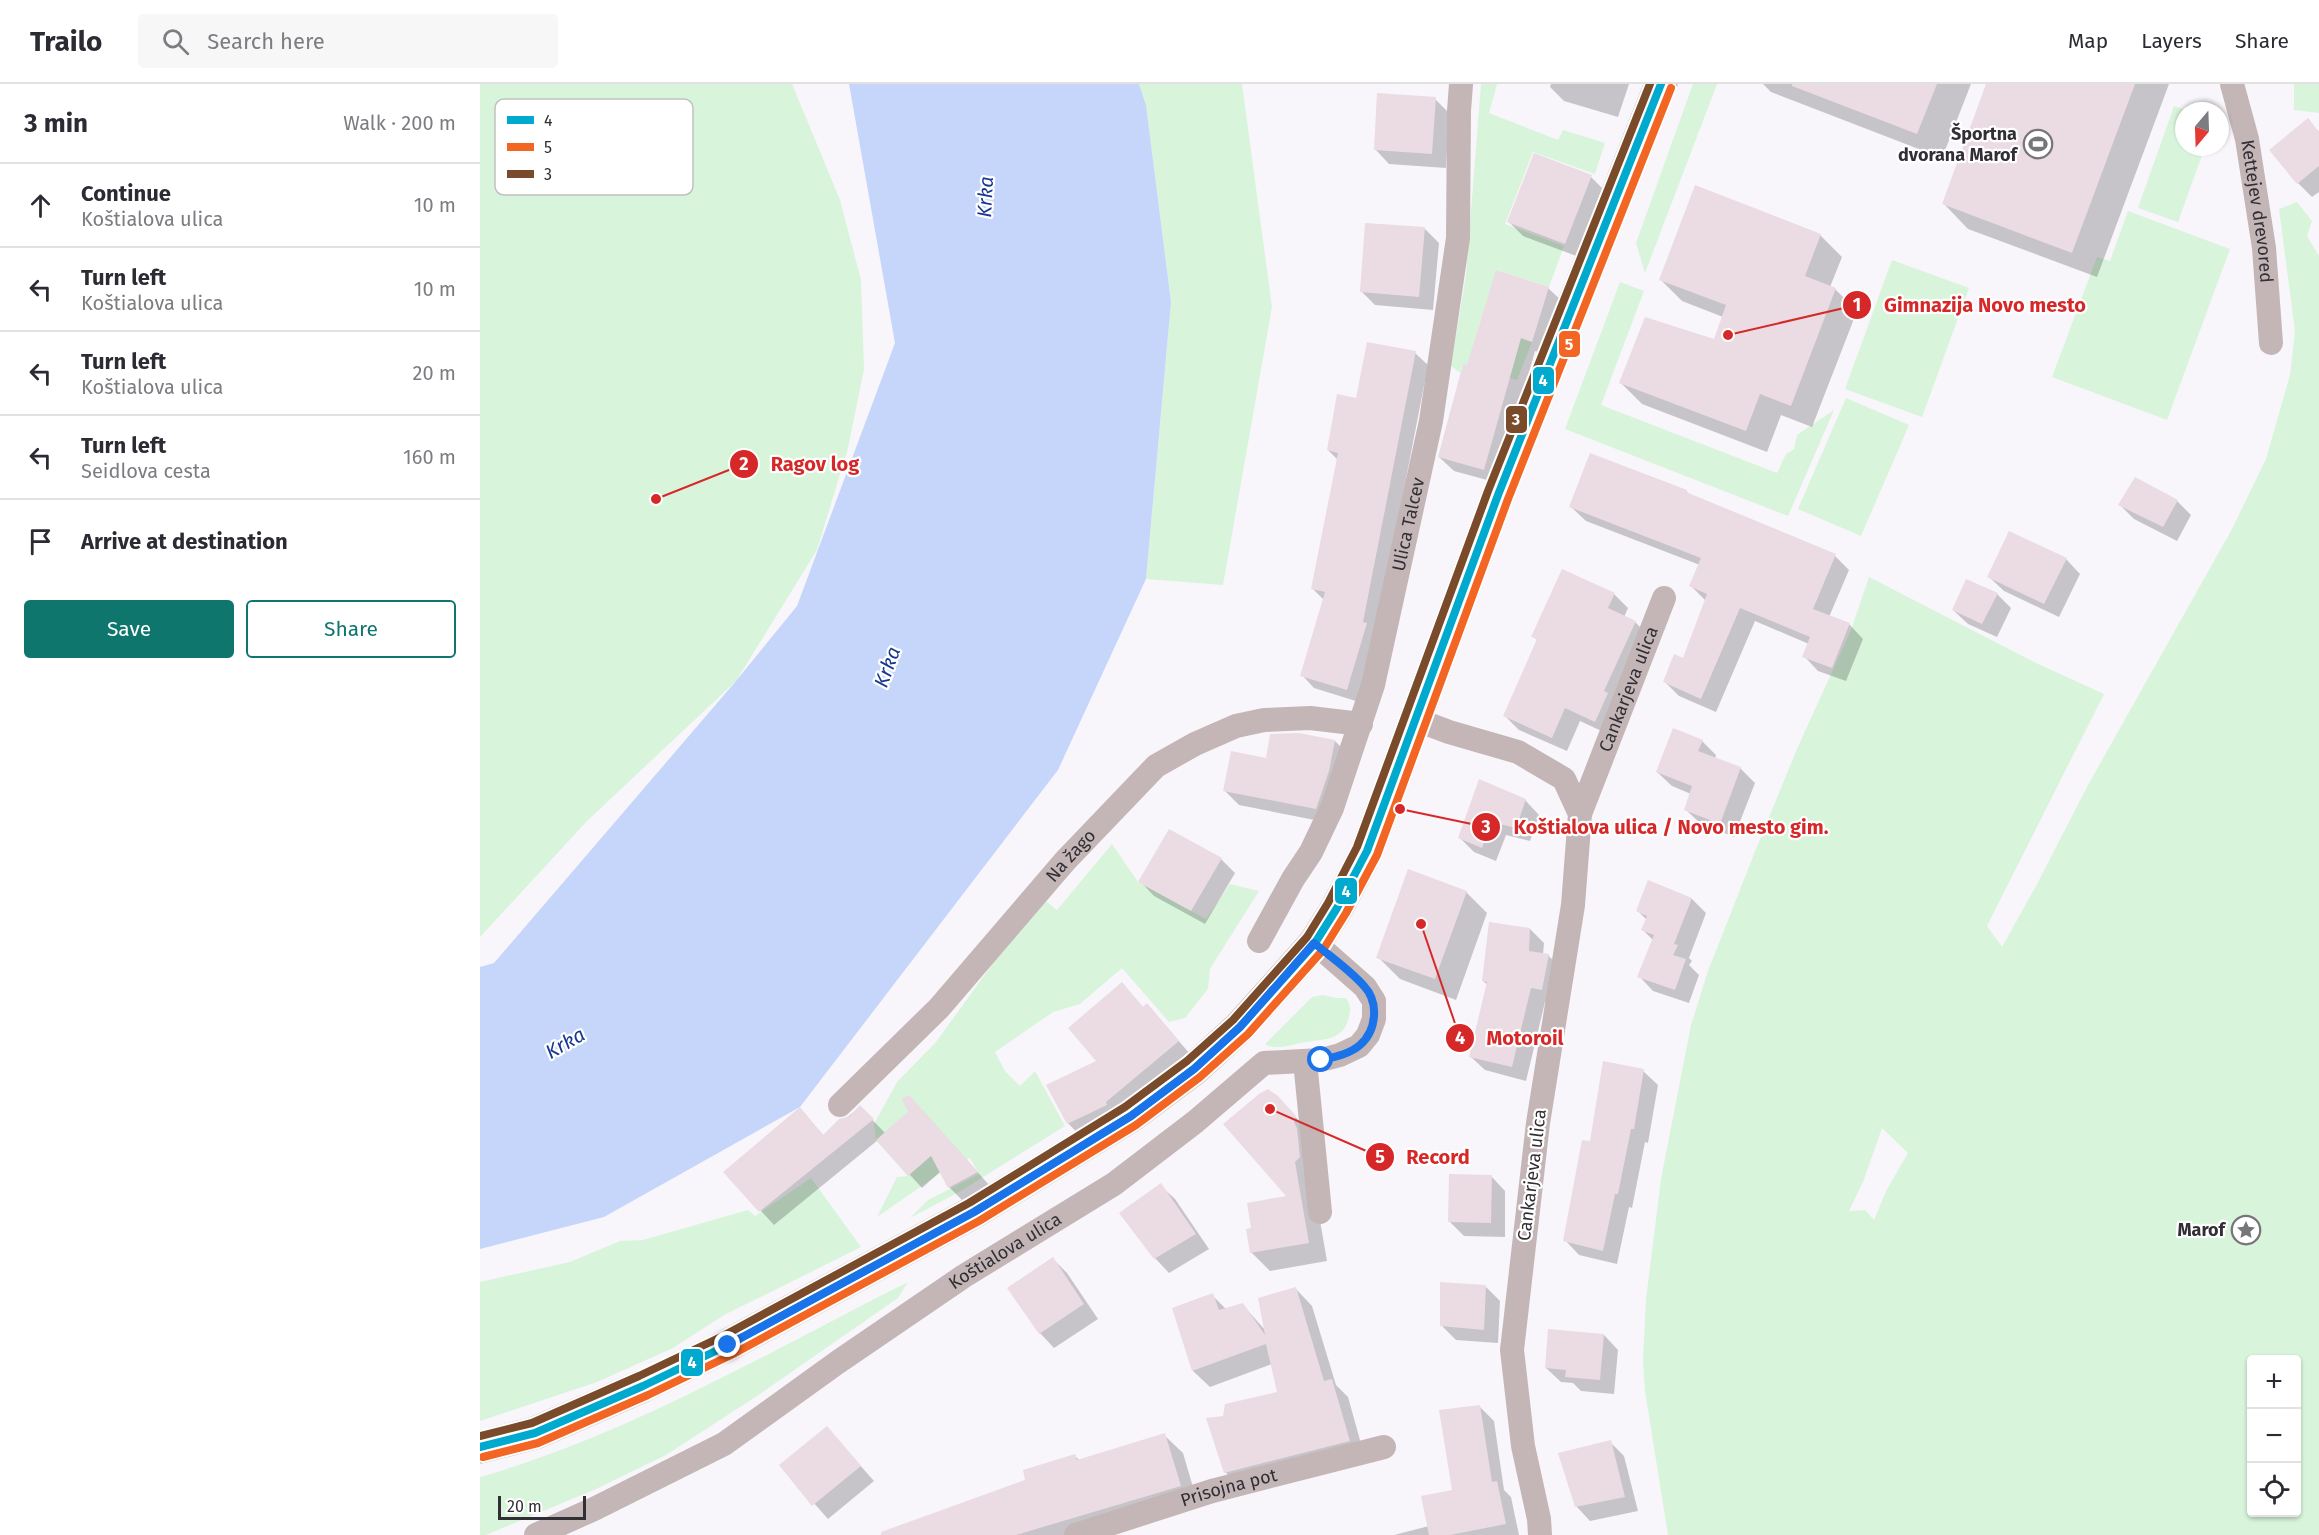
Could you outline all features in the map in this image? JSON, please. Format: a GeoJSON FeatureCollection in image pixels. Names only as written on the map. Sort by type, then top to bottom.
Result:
{"type":"FeatureCollection","features":[{"type":"Feature","properties":{"kind":"street","name":"Ulica Talcev"},"geometry":{"type":"LineString","coordinates":[[1259,941],[1293,879],[1311,852],[1332,808],[1376,674],[1431,421],[1458,238],[1461,84]]}},
{"type":"Feature","properties":{"kind":"street"},"geometry":{"type":"LineString","coordinates":[[480,1447],[535,1433],[643,1386],[728,1345],[974,1212],[1131,1116],[1194,1069],[1240,1027],[1314,943],[1367,851],[1498,495],[1661,84]]}},
{"type":"Feature","properties":{"kind":"street","name":"Kettejev drevored"},"geometry":{"type":"LineString","coordinates":[[2232,84],[2247,139],[2263,237],[2271,342]]}},
{"type":"Feature","properties":{"kind":"street","name":"Cankarjeva ulica"},"geometry":{"type":"LineString","coordinates":[[1540,1535],[1539,1519],[1522,1446],[1512,1350],[1538,1123],[1573,905],[1580,814],[1664,598]]}},
{"type":"Feature","properties":{"kind":"street","name":"Na žago"},"geometry":{"type":"LineString","coordinates":[[840,1105],[939,1008],[1065,861],[1156,766],[1195,744],[1236,726],[1263,720],[1310,718],[1361,724]]}},
{"type":"Feature","properties":{"kind":"street","name":"Cankarjeva ulica"},"geometry":{"type":"LineString","coordinates":[[1417,720],[1518,752],[1564,779],[1580,814]]}},
{"type":"Feature","properties":{"kind":"street","name":"Koštialova ulica"},"geometry":{"type":"LineString","coordinates":[[536,1535],[594,1509],[724,1444],[838,1362],[964,1276],[1114,1184],[1195,1122],[1254,1070],[1264,1064],[1305,1061],[1340,1055],[1359,1046],[1368,1035],[1374,1019],[1374,1001],[1365,987],[1314,943]]}},
{"type":"Feature","properties":{"kind":"street"},"geometry":{"type":"LineString","coordinates":[[1305,1061],[1320,1212]]}},
{"type":"Feature","properties":{"kind":"street","name":"Prisojna pot"},"geometry":{"type":"LineString","coordinates":[[1076,1535],[1212,1491],[1384,1447]]}},
{"type":"Feature","properties":{"kind":"green space"},"geometry":{"type":"Polygon","coordinates":[[[480,84],[792,84],[840,200],[861,280],[864,369],[848,448],[817,550],[736,681],[587,821],[480,937],[480,84]]]}},
{"type":"Feature","properties":{"kind":"green space"},"geometry":{"type":"Polygon","coordinates":[[[1139,84],[1242,84],[1272,307],[1223,585],[1146,579],[1171,302],[1146,105],[1139,84]]]}},
{"type":"Feature","properties":{"kind":"green space"},"geometry":{"type":"Polygon","coordinates":[[[1481,84],[1497,84],[1489,113],[1558,140],[1563,130],[1605,143],[1595,174],[1533,152],[1505,224],[1564,246],[1549,287],[1497,270],[1479,325],[1532,342],[1517,380],[1463,364],[1460,373],[1451,366],[1466,275],[1481,84]]]}},
{"type":"Feature","properties":{"kind":"green space"},"geometry":{"type":"Polygon","coordinates":[[[1693,84],[1717,84],[1645,273],[1636,243],[1693,84]]]}},
{"type":"Feature","properties":{"kind":"green space"},"geometry":{"type":"Polygon","coordinates":[[[2294,84],[2319,84],[2319,113],[2294,110],[2294,84]]]}},
{"type":"Feature","properties":{"kind":"green space"},"geometry":{"type":"Polygon","coordinates":[[[2175,106],[2175,156],[2202,156],[2178,222],[2138,208],[2175,106]]]}},
{"type":"Feature","properties":{"kind":"green space"},"geometry":{"type":"Polygon","coordinates":[[[2297,202],[2312,221],[2307,236],[2319,256],[2319,1535],[1668,1535],[1645,1391],[1643,1361],[1646,1299],[1661,1179],[1691,1025],[1708,971],[1756,849],[1797,749],[1851,630],[1869,577],[2036,663],[2104,694],[1987,926],[2002,947],[2088,785],[2232,529],[2266,459],[2290,375],[2295,331],[2279,209],[2297,202]],[[1882,1128],[1863,1182],[1849,1211],[1865,1210],[1874,1220],[1886,1191],[1908,1153],[1882,1128]]]}},
{"type":"Feature","properties":{"kind":"green space"},"geometry":{"type":"Polygon","coordinates":[[[2128,211],[2230,249],[2167,420],[2052,377],[2097,257],[2110,261],[2128,211]]]}},
{"type":"Feature","properties":{"kind":"green space"},"geometry":{"type":"Polygon","coordinates":[[[1892,260],[1969,288],[1922,417],[1845,389],[1892,260]]]}},
{"type":"Feature","properties":{"kind":"green space"},"geometry":{"type":"Polygon","coordinates":[[[1620,282],[1644,291],[1601,405],[1777,473],[1786,454],[1794,449],[1797,435],[1834,410],[1788,516],[1565,429],[1620,282]]]}},
{"type":"Feature","properties":{"kind":"green space"},"geometry":{"type":"Polygon","coordinates":[[[1846,398],[1909,425],[1861,536],[1798,509],[1846,398]]]}},
{"type":"Feature","properties":{"kind":"green space"},"geometry":{"type":"Polygon","coordinates":[[[1112,844],[1138,882],[1206,919],[1230,884],[1259,891],[1210,969],[1208,989],[1185,1018],[1169,1022],[1122,968],[1080,1004],[1053,1012],[995,1052],[1005,1071],[1020,1086],[1035,1071],[1065,1126],[959,1192],[910,1218],[928,1200],[979,1174],[970,1158],[939,1174],[877,1217],[897,1177],[908,1176],[876,1140],[874,1124],[897,1082],[936,1042],[1041,897],[1057,910],[1112,844]]]}},
{"type":"Feature","properties":{"kind":"green space"},"geometry":{"type":"Polygon","coordinates":[[[1323,995],[1346,998],[1348,1001],[1350,1014],[1341,1032],[1329,1038],[1283,1047],[1265,1044],[1312,997],[1323,995]]]}},
{"type":"Feature","properties":{"kind":"green space"},"geometry":{"type":"Polygon","coordinates":[[[811,1178],[861,1247],[724,1315],[673,1348],[597,1382],[480,1421],[480,1282],[570,1262],[620,1241],[643,1240],[748,1210],[755,1216],[811,1178]]]}},
{"type":"Feature","properties":{"kind":"green space"},"geometry":{"type":"Polygon","coordinates":[[[908,1282],[898,1298],[757,1396],[666,1455],[596,1489],[486,1535],[480,1535],[480,1477],[536,1459],[645,1415],[908,1282]]]}},
{"type":"Feature","properties":{"kind":"water","name":"Krka"},"geometry":{"type":"Polygon","coordinates":[[[849,84],[1139,84],[1146,105],[1171,302],[1146,579],[1058,770],[800,1107],[604,1217],[480,1249],[480,967],[494,963],[736,681],[797,606],[895,343],[849,84]]]}},
{"type":"Feature","properties":{"kind":"building"},"geometry":{"type":"Polygon","coordinates":[[[1792,84],[1937,84],[1917,134],[1792,86],[1792,84]]]}},
{"type":"Feature","properties":{"kind":"building","name":"Športna dvorana Marof"},"geometry":{"type":"Polygon","coordinates":[[[1986,84],[2135,84],[2072,253],[1942,204],[1986,84]]]}},
{"type":"Feature","properties":{"kind":"building"},"geometry":{"type":"Polygon","coordinates":[[[1377,93],[1436,97],[1432,154],[1374,150],[1377,93]]]}},
{"type":"Feature","properties":{"kind":"building"},"geometry":{"type":"Polygon","coordinates":[[[2308,118],[2319,132],[2319,166],[2297,184],[2269,150],[2308,118]]]}},
{"type":"Feature","properties":{"kind":"building"},"geometry":{"type":"Polygon","coordinates":[[[1534,153],[1592,175],[1565,244],[1507,222],[1534,153]]]}},
{"type":"Feature","properties":{"kind":"building"},"geometry":{"type":"Polygon","coordinates":[[[1695,185],[1821,234],[1805,276],[1836,288],[1791,406],[1760,394],[1746,431],[1619,383],[1645,317],[1714,339],[1726,305],[1659,280],[1695,185]]]}},
{"type":"Feature","properties":{"kind":"building"},"geometry":{"type":"Polygon","coordinates":[[[1365,223],[1425,227],[1419,297],[1360,292],[1365,223]]]}},
{"type":"Feature","properties":{"kind":"building"},"geometry":{"type":"Polygon","coordinates":[[[1496,270],[1549,287],[1532,342],[1521,338],[1484,470],[1438,457],[1463,364],[1467,365],[1496,270]]]}},
{"type":"Feature","properties":{"kind":"building"},"geometry":{"type":"Polygon","coordinates":[[[1367,342],[1416,351],[1363,622],[1367,623],[1347,690],[1300,676],[1325,592],[1311,589],[1338,453],[1327,450],[1337,394],[1356,398],[1367,342]]]}},
{"type":"Feature","properties":{"kind":"building"},"geometry":{"type":"Polygon","coordinates":[[[1590,453],[1687,490],[1686,492],[1836,554],[1813,609],[1850,623],[1832,668],[1802,657],[1810,637],[1740,608],[1701,699],[1663,682],[1674,654],[1683,658],[1707,594],[1689,586],[1701,558],[1569,507],[1590,453]]]}},
{"type":"Feature","properties":{"kind":"building"},"geometry":{"type":"Polygon","coordinates":[[[2135,477],[2178,500],[2163,527],[2118,505],[2135,477]]]}},
{"type":"Feature","properties":{"kind":"building"},"geometry":{"type":"Polygon","coordinates":[[[2009,531],[2067,558],[2044,604],[1987,577],[2009,531]]]}},
{"type":"Feature","properties":{"kind":"building"},"geometry":{"type":"Polygon","coordinates":[[[1562,569],[1615,593],[1608,608],[1636,621],[1604,691],[1608,693],[1595,722],[1565,708],[1552,738],[1503,716],[1537,639],[1531,637],[1562,569]]]}},
{"type":"Feature","properties":{"kind":"building"},"geometry":{"type":"Polygon","coordinates":[[[1966,579],[1998,593],[1982,624],[1952,610],[1966,579]]]}},
{"type":"Feature","properties":{"kind":"building"},"geometry":{"type":"Polygon","coordinates":[[[1673,728],[1703,740],[1698,751],[1741,767],[1720,824],[1684,810],[1692,786],[1656,772],[1673,728]]]}},
{"type":"Feature","properties":{"kind":"building"},"geometry":{"type":"Polygon","coordinates":[[[1299,733],[1335,740],[1329,771],[1316,809],[1223,791],[1231,751],[1266,758],[1270,734],[1299,733]]]}},
{"type":"Feature","properties":{"kind":"building"},"geometry":{"type":"Polygon","coordinates":[[[1479,779],[1526,799],[1516,828],[1491,822],[1482,848],[1458,838],[1479,779]]]}},
{"type":"Feature","properties":{"kind":"building"},"geometry":{"type":"Polygon","coordinates":[[[1169,829],[1222,858],[1191,911],[1138,882],[1169,829]]]}},
{"type":"Feature","properties":{"kind":"building"},"geometry":{"type":"Polygon","coordinates":[[[1408,869],[1467,891],[1435,979],[1376,958],[1408,869]]]}},
{"type":"Feature","properties":{"kind":"building"},"geometry":{"type":"Polygon","coordinates":[[[1648,880],[1692,898],[1674,944],[1678,945],[1673,955],[1686,959],[1675,990],[1637,977],[1654,935],[1641,930],[1647,916],[1636,911],[1648,880]]]}},
{"type":"Feature","properties":{"kind":"building"},"geometry":{"type":"Polygon","coordinates":[[[1489,922],[1530,928],[1529,951],[1549,954],[1542,990],[1531,988],[1512,1067],[1469,1057],[1487,982],[1482,981],[1489,922]]]}},
{"type":"Feature","properties":{"kind":"building"},"geometry":{"type":"Polygon","coordinates":[[[1122,982],[1143,1007],[1147,1003],[1179,1041],[1106,1102],[1107,1105],[1067,1124],[1046,1085],[1096,1061],[1068,1028],[1122,982]]]}},
{"type":"Feature","properties":{"kind":"building"},"geometry":{"type":"Polygon","coordinates":[[[1603,1061],[1644,1069],[1634,1129],[1631,1129],[1618,1194],[1615,1194],[1603,1251],[1563,1241],[1582,1140],[1590,1141],[1603,1061]]]}},
{"type":"Feature","properties":{"kind":"building"},"geometry":{"type":"Polygon","coordinates":[[[1268,1089],[1278,1096],[1296,1116],[1294,1122],[1297,1128],[1300,1157],[1295,1162],[1309,1243],[1250,1253],[1246,1229],[1251,1228],[1247,1203],[1286,1196],[1223,1124],[1268,1089]]]}},
{"type":"Feature","properties":{"kind":"building"},"geometry":{"type":"Polygon","coordinates":[[[909,1095],[978,1172],[948,1188],[931,1156],[908,1176],[876,1140],[908,1112],[902,1099],[909,1095]]]}},
{"type":"Feature","properties":{"kind":"building"},"geometry":{"type":"Polygon","coordinates":[[[860,1105],[874,1119],[759,1212],[723,1172],[800,1107],[823,1135],[839,1119],[850,1116],[860,1105]]]}},
{"type":"Feature","properties":{"kind":"building"},"geometry":{"type":"Polygon","coordinates":[[[1449,1174],[1492,1175],[1491,1223],[1448,1222],[1449,1174]]]}},
{"type":"Feature","properties":{"kind":"building"},"geometry":{"type":"Polygon","coordinates":[[[1161,1183],[1196,1234],[1154,1259],[1119,1213],[1161,1183]]]}},
{"type":"Feature","properties":{"kind":"building"},"geometry":{"type":"Polygon","coordinates":[[[1053,1257],[1084,1304],[1039,1334],[1007,1288],[1053,1257]]]}},
{"type":"Feature","properties":{"kind":"building"},"geometry":{"type":"Polygon","coordinates":[[[1440,1282],[1486,1285],[1484,1330],[1440,1326],[1440,1282]]]}},
{"type":"Feature","properties":{"kind":"building"},"geometry":{"type":"Polygon","coordinates":[[[1296,1287],[1324,1381],[1332,1379],[1350,1441],[1224,1473],[1206,1418],[1223,1416],[1225,1404],[1277,1392],[1266,1344],[1192,1371],[1172,1308],[1213,1293],[1219,1310],[1243,1303],[1265,1335],[1258,1298],[1296,1287]]]}},
{"type":"Feature","properties":{"kind":"building"},"geometry":{"type":"Polygon","coordinates":[[[1548,1329],[1604,1334],[1600,1380],[1565,1377],[1566,1370],[1545,1368],[1548,1329]]]}},
{"type":"Feature","properties":{"kind":"building"},"geometry":{"type":"Polygon","coordinates":[[[1480,1405],[1492,1482],[1497,1481],[1506,1524],[1450,1535],[1429,1535],[1421,1496],[1452,1490],[1439,1410],[1480,1405]]]}},
{"type":"Feature","properties":{"kind":"building"},"geometry":{"type":"Polygon","coordinates":[[[827,1426],[861,1466],[812,1506],[779,1465],[827,1426]]]}},
{"type":"Feature","properties":{"kind":"building"},"geometry":{"type":"Polygon","coordinates":[[[1165,1433],[1181,1486],[1016,1535],[882,1535],[881,1532],[1025,1480],[1023,1470],[1075,1454],[1077,1460],[1165,1433]]]}},
{"type":"Feature","properties":{"kind":"building"},"geometry":{"type":"Polygon","coordinates":[[[1611,1440],[1625,1497],[1575,1507],[1558,1453],[1611,1440]]]}},
{"type":"Feature","properties":{"kind":"transit line","name":"3"},"geometry":{"type":"LineString","coordinates":[[480,1436],[532,1423],[723,1336],[969,1203],[1125,1107],[1187,1061],[1233,1020],[1307,937],[1328,903],[1357,847],[1488,491],[1650,84]]}},
{"type":"Feature","properties":{"kind":"transit line","name":"4"},"geometry":{"type":"LineString","coordinates":[[480,1447],[535,1433],[643,1386],[728,1345],[974,1212],[1131,1116],[1194,1069],[1240,1027],[1315,943],[1337,908],[1367,851],[1498,495],[1661,84]]}},
{"type":"Feature","properties":{"kind":"transit line","name":"5"},"geometry":{"type":"LineString","coordinates":[[483,1457],[538,1443],[648,1395],[733,1354],[979,1221],[1136,1125],[1200,1077],[1248,1034],[1323,950],[1377,855],[1508,499],[1671,88]]}},
{"type":"Feature","properties":{"kind":"place","name":"Športna dvorana Marof"},"geometry":{"type":"Point","coordinates":[2038,144]}},
{"type":"Feature","properties":{"kind":"place","name":"Gimnazija Novo mesto"},"geometry":{"type":"Point","coordinates":[1728,335]}},
{"type":"Feature","properties":{"kind":"place","name":"Ragov log"},"geometry":{"type":"Point","coordinates":[656,499]}},
{"type":"Feature","properties":{"kind":"place","name":"Koštialova ulica / Novo mesto gim."},"geometry":{"type":"Point","coordinates":[1400,809]}},
{"type":"Feature","properties":{"kind":"place","name":"Motoroil"},"geometry":{"type":"Point","coordinates":[1421,924]}},
{"type":"Feature","properties":{"kind":"place","name":"Record"},"geometry":{"type":"Point","coordinates":[1270,1109]}},
{"type":"Feature","properties":{"kind":"place","name":"Marof"},"geometry":{"type":"Point","coordinates":[2246,1230]}},
{"type":"Feature","properties":{"kind":"route"},"geometry":{"type":"LineString","coordinates":[[728,1345],[974,1212],[1131,1116],[1194,1069],[1240,1027],[1314,943],[1365,987],[1374,1001],[1374,1019],[1368,1035],[1359,1046],[1340,1055],[1321,1060]]}}]}
